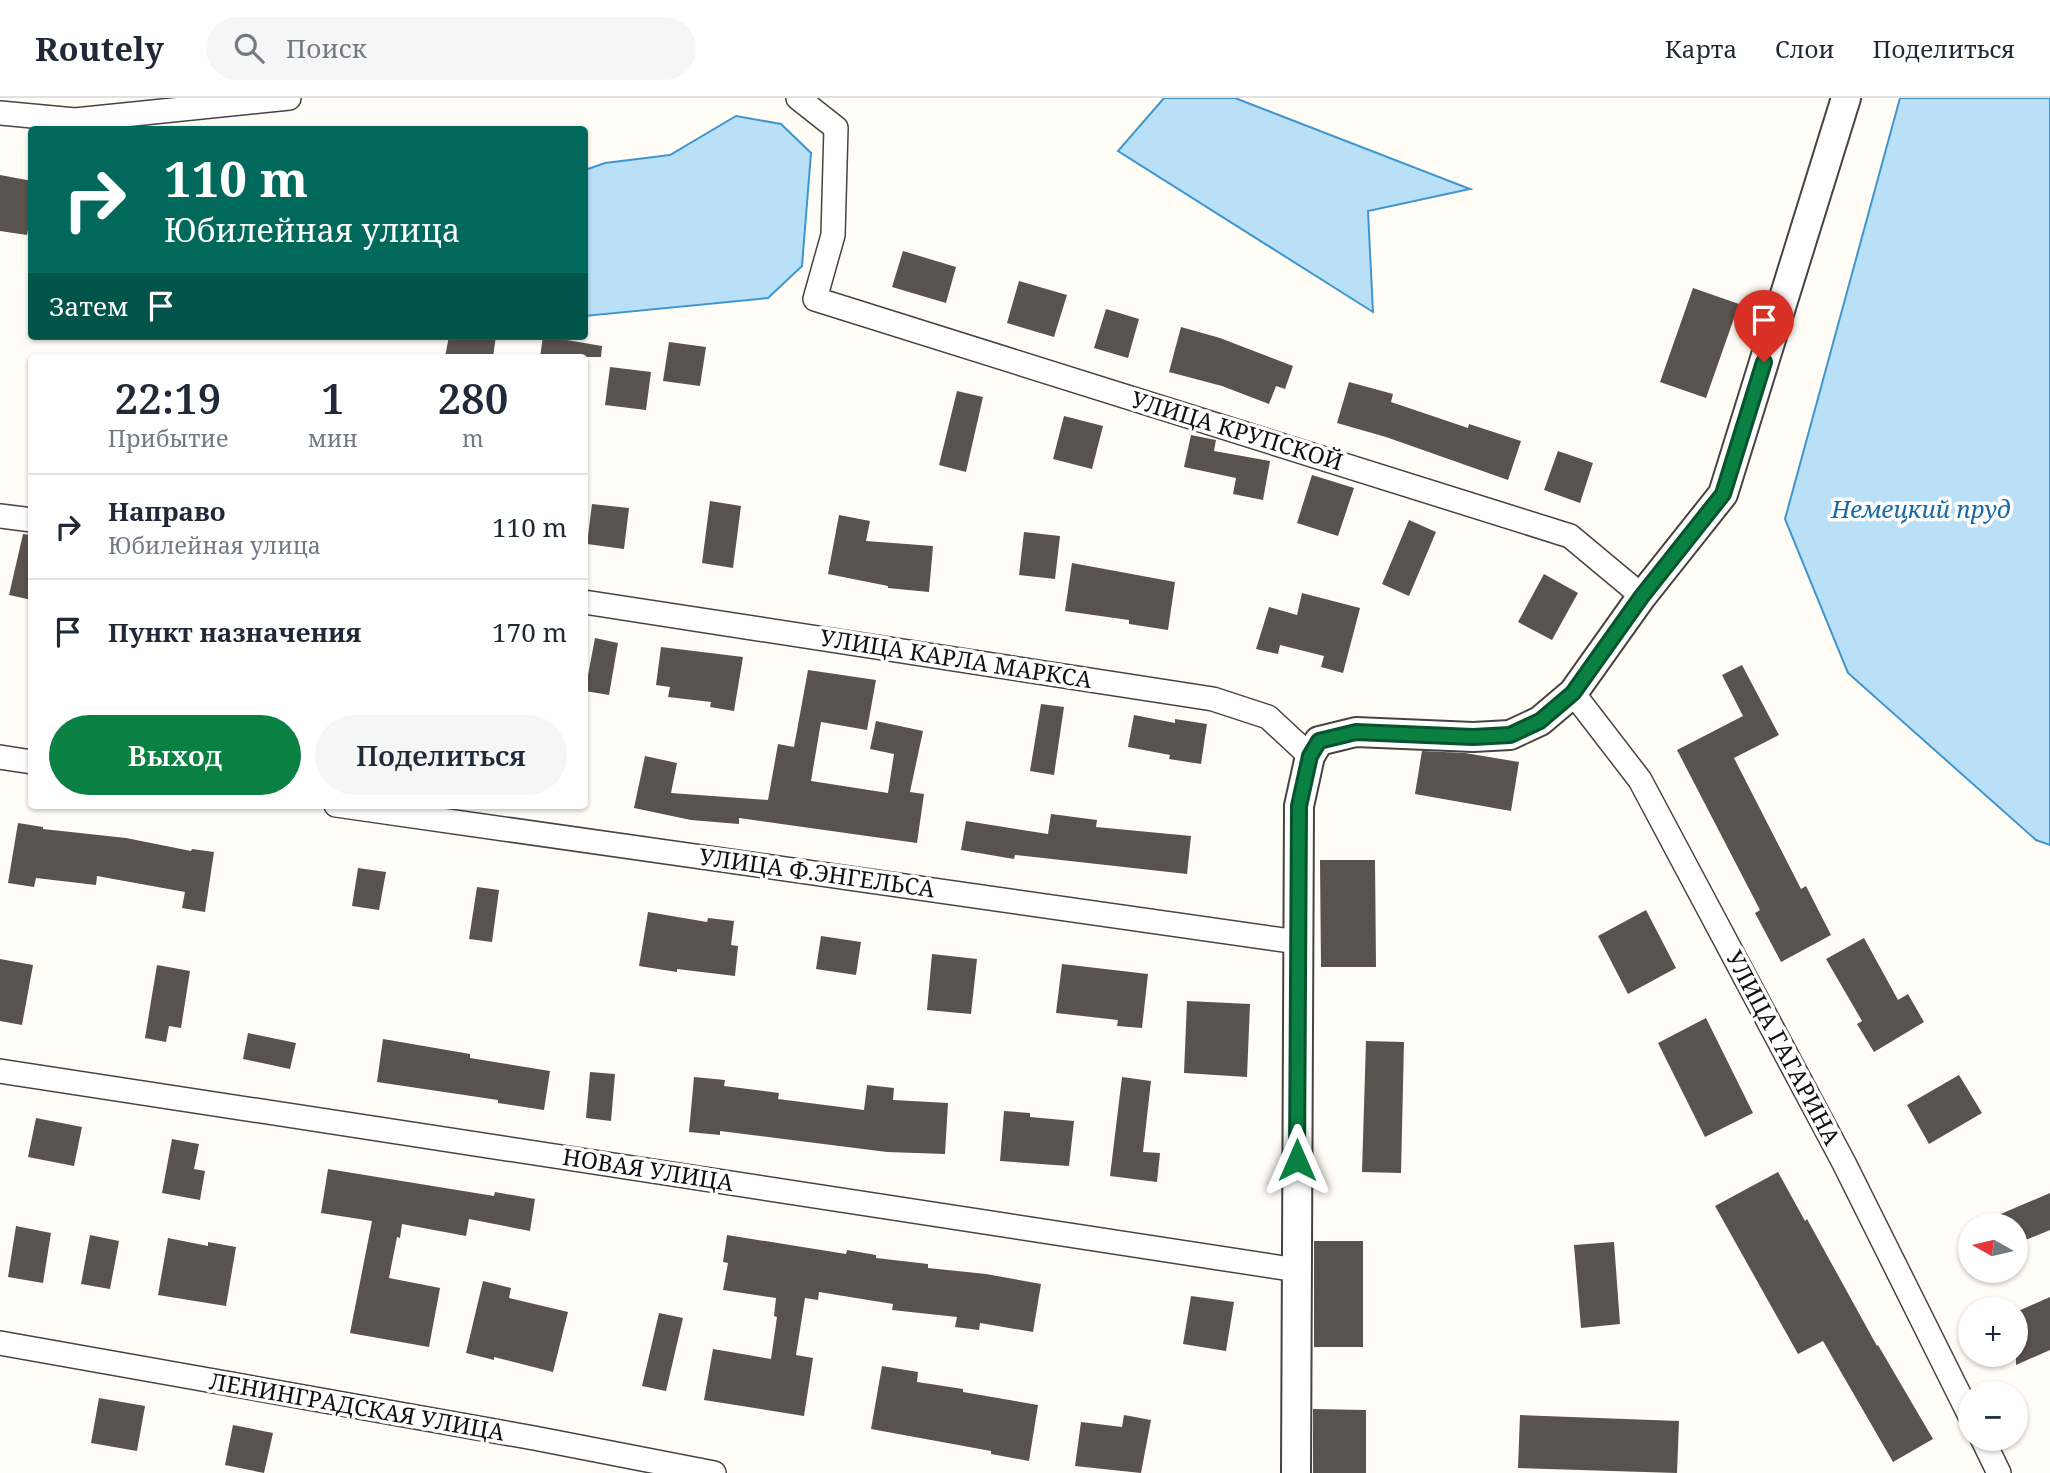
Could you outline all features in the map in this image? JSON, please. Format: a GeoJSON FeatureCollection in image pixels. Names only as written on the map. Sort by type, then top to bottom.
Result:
{"type":"FeatureCollection","features":[{"type":"Feature","properties":{"kind":"street"},"geometry":{"type":"LineString","coordinates":[[0,113],[75,120],[289,98]]}},
{"type":"Feature","properties":{"kind":"street","name":"УЛИЦА КРУПСКОЙ"},"geometry":{"type":"LineString","coordinates":[[798,98],[836,128],[833,235],[815,299],[1570,536],[1642,596]]}},
{"type":"Feature","properties":{"kind":"street"},"geometry":{"type":"LineString","coordinates":[[1296,1473],[1299,806],[1310,756],[1319,741],[1356,732],[1473,737],[1510,735],[1540,721],[1573,693],[1642,596],[1723,494],[1846,98]]}},
{"type":"Feature","properties":{"kind":"street"},"geometry":{"type":"LineString","coordinates":[[0,516],[28,520]]}},
{"type":"Feature","properties":{"kind":"street","name":"УЛИЦА КАРЛА МАРКСА"},"geometry":{"type":"LineString","coordinates":[[588,603],[1213,699],[1269,717],[1310,756]]}},
{"type":"Feature","properties":{"kind":"street","name":"УЛИЦА ГАГАРИНА"},"geometry":{"type":"LineString","coordinates":[[1573,693],[1640,780],[1844,1163],[1958,1392]]}},
{"type":"Feature","properties":{"kind":"street"},"geometry":{"type":"LineString","coordinates":[[0,757],[28,761]]}},
{"type":"Feature","properties":{"kind":"street","name":"УЛИЦА Ф.ЭНГЕЛЬСА"},"geometry":{"type":"LineString","coordinates":[[364,809],[1298,942]]}},
{"type":"Feature","properties":{"kind":"street","name":"НОВАЯ УЛИЦА"},"geometry":{"type":"LineString","coordinates":[[0,1071],[1297,1270]]}},
{"type":"Feature","properties":{"kind":"street","name":"ЛЕНИНГРАДСКАЯ УЛИЦА"},"geometry":{"type":"LineString","coordinates":[[0,1343],[534,1438],[714,1473]]}},
{"type":"Feature","properties":{"kind":"street"},"geometry":{"type":"LineString","coordinates":[[1988,1451],[1999,1473]]}},
{"type":"Feature","properties":{"kind":"water"},"geometry":{"type":"Polygon","coordinates":[[[1164,98],[1235,98],[1470,189],[1368,211],[1373,312],[1118,151],[1164,98]]]}},
{"type":"Feature","properties":{"kind":"water","name":"Немецкий пруд"},"geometry":{"type":"Polygon","coordinates":[[[1900,98],[2050,98],[2050,845],[2036,840],[1848,673],[1785,519],[1900,98]]]}},
{"type":"Feature","properties":{"kind":"water"},"geometry":{"type":"Polygon","coordinates":[[[736,116],[781,124],[811,153],[802,266],[768,298],[588,316],[588,169],[605,163],[670,155],[736,116]]]}},
{"type":"Feature","properties":{"kind":"building"},"geometry":{"type":"Polygon","coordinates":[[[0,175],[28,180],[27,235],[0,231],[0,175]]]}},
{"type":"Feature","properties":{"kind":"building"},"geometry":{"type":"Polygon","coordinates":[[[903,251],[956,267],[946,303],[892,287],[903,251]]]}},
{"type":"Feature","properties":{"kind":"building"},"geometry":{"type":"Polygon","coordinates":[[[1019,281],[1067,295],[1054,337],[1007,323],[1019,281]]]}},
{"type":"Feature","properties":{"kind":"building"},"geometry":{"type":"Polygon","coordinates":[[[1693,288],[1739,304],[1706,398],[1660,382],[1693,288]]]}},
{"type":"Feature","properties":{"kind":"building"},"geometry":{"type":"Polygon","coordinates":[[[1106,309],[1139,319],[1128,358],[1094,348],[1106,309]]]}},
{"type":"Feature","properties":{"kind":"building"},"geometry":{"type":"Polygon","coordinates":[[[1181,327],[1220,338],[1293,366],[1285,389],[1276,386],[1269,404],[1222,386],[1169,372],[1181,327]]]}},
{"type":"Feature","properties":{"kind":"building"},"geometry":{"type":"Polygon","coordinates":[[[448,340],[495,340],[493,354],[446,354],[448,340]]]}},
{"type":"Feature","properties":{"kind":"building"},"geometry":{"type":"Polygon","coordinates":[[[542,340],[567,340],[602,346],[601,357],[588,357],[588,354],[540,354],[542,340]]]}},
{"type":"Feature","properties":{"kind":"building"},"geometry":{"type":"Polygon","coordinates":[[[669,342],[706,347],[700,386],[663,381],[669,342]]]}},
{"type":"Feature","properties":{"kind":"building"},"geometry":{"type":"Polygon","coordinates":[[[610,367],[651,372],[646,410],[605,405],[610,367]]]}},
{"type":"Feature","properties":{"kind":"building"},"geometry":{"type":"Polygon","coordinates":[[[1349,382],[1393,394],[1391,402],[1468,428],[1469,424],[1521,441],[1508,480],[1386,437],[1337,423],[1349,382]]]}},
{"type":"Feature","properties":{"kind":"building"},"geometry":{"type":"Polygon","coordinates":[[[957,391],[983,397],[966,472],[939,465],[957,391]]]}},
{"type":"Feature","properties":{"kind":"building"},"geometry":{"type":"Polygon","coordinates":[[[1064,416],[1103,426],[1092,469],[1053,459],[1064,416]]]}},
{"type":"Feature","properties":{"kind":"building"},"geometry":{"type":"Polygon","coordinates":[[[1191,435],[1216,440],[1214,451],[1270,461],[1263,500],[1233,494],[1236,478],[1184,467],[1191,435]]]}},
{"type":"Feature","properties":{"kind":"building"},"geometry":{"type":"Polygon","coordinates":[[[1558,451],[1593,463],[1580,503],[1544,490],[1558,451]]]}},
{"type":"Feature","properties":{"kind":"building"},"geometry":{"type":"Polygon","coordinates":[[[1312,475],[1354,488],[1338,536],[1297,523],[1312,475]]]}},
{"type":"Feature","properties":{"kind":"building"},"geometry":{"type":"Polygon","coordinates":[[[710,501],[741,506],[733,568],[702,563],[710,501]]]}},
{"type":"Feature","properties":{"kind":"building"},"geometry":{"type":"Polygon","coordinates":[[[592,504],[629,508],[624,549],[588,544],[592,504]]]}},
{"type":"Feature","properties":{"kind":"building"},"geometry":{"type":"Polygon","coordinates":[[[839,515],[870,521],[866,541],[933,546],[929,592],[888,588],[828,574],[839,515]]]}},
{"type":"Feature","properties":{"kind":"building"},"geometry":{"type":"Polygon","coordinates":[[[1409,520],[1436,532],[1409,596],[1382,584],[1409,520]]]}},
{"type":"Feature","properties":{"kind":"building"},"geometry":{"type":"Polygon","coordinates":[[[1024,532],[1060,536],[1055,579],[1019,575],[1024,532]]]}},
{"type":"Feature","properties":{"kind":"building"},"geometry":{"type":"Polygon","coordinates":[[[23,534],[28,535],[28,599],[9,595],[23,534]]]}},
{"type":"Feature","properties":{"kind":"building"},"geometry":{"type":"Polygon","coordinates":[[[1072,563],[1175,582],[1168,630],[1129,624],[1129,620],[1065,611],[1072,563]]]}},
{"type":"Feature","properties":{"kind":"building"},"geometry":{"type":"Polygon","coordinates":[[[1544,574],[1578,593],[1552,640],[1518,622],[1544,574]]]}},
{"type":"Feature","properties":{"kind":"building"},"geometry":{"type":"Polygon","coordinates":[[[1302,593],[1360,608],[1343,673],[1321,667],[1324,656],[1280,645],[1278,654],[1256,649],[1269,607],[1297,615],[1302,593]]]}},
{"type":"Feature","properties":{"kind":"building"},"geometry":{"type":"Polygon","coordinates":[[[595,638],[618,643],[609,695],[588,692],[588,675],[595,638]]]}},
{"type":"Feature","properties":{"kind":"building"},"geometry":{"type":"Polygon","coordinates":[[[661,647],[743,657],[734,711],[710,707],[711,702],[668,697],[670,687],[656,685],[661,647]]]}},
{"type":"Feature","properties":{"kind":"building"},"geometry":{"type":"Polygon","coordinates":[[[1742,665],[1779,735],[1734,758],[1801,889],[1806,886],[1831,935],[1781,962],[1755,913],[1760,910],[1677,750],[1743,716],[1722,675],[1742,665]]]}},
{"type":"Feature","properties":{"kind":"building"},"geometry":{"type":"Polygon","coordinates":[[[808,670],[876,680],[867,730],[821,722],[811,781],[888,793],[894,754],[870,749],[876,721],[923,731],[910,792],[924,794],[917,843],[739,818],[739,824],[691,820],[634,808],[645,756],[677,763],[671,793],[768,800],[778,744],[794,747],[808,670]]]}},
{"type":"Feature","properties":{"kind":"building"},"geometry":{"type":"Polygon","coordinates":[[[1041,704],[1064,707],[1054,775],[1030,771],[1041,704]]]}},
{"type":"Feature","properties":{"kind":"building"},"geometry":{"type":"Polygon","coordinates":[[[1134,715],[1175,723],[1175,719],[1207,724],[1201,764],[1169,759],[1170,755],[1128,747],[1134,715]]]}},
{"type":"Feature","properties":{"kind":"building"},"geometry":{"type":"Polygon","coordinates":[[[1422,751],[1465,753],[1519,762],[1511,811],[1415,794],[1422,751]]]}},
{"type":"Feature","properties":{"kind":"building"},"geometry":{"type":"Polygon","coordinates":[[[1051,814],[1097,820],[1096,827],[1191,836],[1187,874],[1015,855],[1014,859],[961,850],[966,821],[1048,834],[1051,814]]]}},
{"type":"Feature","properties":{"kind":"building"},"geometry":{"type":"Polygon","coordinates":[[[18,823],[43,829],[126,838],[191,851],[214,852],[205,912],[182,908],[185,892],[97,876],[96,885],[36,878],[34,887],[8,883],[18,823]]]}},
{"type":"Feature","properties":{"kind":"building"},"geometry":{"type":"Polygon","coordinates":[[[1320,860],[1375,860],[1376,967],[1321,967],[1320,860]]]}},
{"type":"Feature","properties":{"kind":"building"},"geometry":{"type":"Polygon","coordinates":[[[358,868],[386,872],[379,910],[352,906],[358,868]]]}},
{"type":"Feature","properties":{"kind":"building"},"geometry":{"type":"Polygon","coordinates":[[[477,887],[499,890],[492,942],[469,939],[477,887]]]}},
{"type":"Feature","properties":{"kind":"building"},"geometry":{"type":"Polygon","coordinates":[[[1646,910],[1676,968],[1628,994],[1598,936],[1646,910]]]}},
{"type":"Feature","properties":{"kind":"building"},"geometry":{"type":"Polygon","coordinates":[[[648,912],[707,922],[708,918],[734,921],[731,945],[738,946],[735,976],[639,966],[648,912]]]}},
{"type":"Feature","properties":{"kind":"building"},"geometry":{"type":"Polygon","coordinates":[[[821,936],[861,942],[856,975],[816,969],[821,936]]]}},
{"type":"Feature","properties":{"kind":"building"},"geometry":{"type":"Polygon","coordinates":[[[1864,938],[1898,1000],[1908,994],[1924,1022],[1874,1052],[1857,1024],[1862,1021],[1826,959],[1864,938]]]}},
{"type":"Feature","properties":{"kind":"building"},"geometry":{"type":"Polygon","coordinates":[[[932,954],[977,959],[971,1014],[927,1010],[932,954]]]}},
{"type":"Feature","properties":{"kind":"building"},"geometry":{"type":"Polygon","coordinates":[[[0,959],[33,965],[22,1025],[0,1021],[0,959]]]}},
{"type":"Feature","properties":{"kind":"building"},"geometry":{"type":"Polygon","coordinates":[[[1062,964],[1148,974],[1142,1028],[1117,1026],[1118,1020],[1056,1013],[1062,964]]]}},
{"type":"Feature","properties":{"kind":"building"},"geometry":{"type":"Polygon","coordinates":[[[157,965],[190,971],[181,1028],[169,1026],[166,1042],[145,1038],[157,965]]]}},
{"type":"Feature","properties":{"kind":"building"},"geometry":{"type":"Polygon","coordinates":[[[1187,1001],[1250,1004],[1247,1077],[1184,1073],[1187,1001]]]}},
{"type":"Feature","properties":{"kind":"building"},"geometry":{"type":"Polygon","coordinates":[[[1706,1018],[1753,1113],[1705,1137],[1658,1043],[1706,1018]]]}},
{"type":"Feature","properties":{"kind":"building"},"geometry":{"type":"Polygon","coordinates":[[[248,1033],[296,1043],[290,1069],[243,1059],[248,1033]]]}},
{"type":"Feature","properties":{"kind":"building"},"geometry":{"type":"Polygon","coordinates":[[[383,1039],[470,1054],[470,1058],[550,1071],[544,1110],[498,1103],[498,1100],[377,1082],[383,1039]]]}},
{"type":"Feature","properties":{"kind":"building"},"geometry":{"type":"Polygon","coordinates":[[[1366,1041],[1404,1042],[1401,1173],[1362,1172],[1366,1041]]]}},
{"type":"Feature","properties":{"kind":"building"},"geometry":{"type":"Polygon","coordinates":[[[590,1072],[615,1074],[611,1121],[586,1118],[590,1072]]]}},
{"type":"Feature","properties":{"kind":"building"},"geometry":{"type":"Polygon","coordinates":[[[1959,1075],[1982,1113],[1929,1144],[1907,1105],[1959,1075]]]}},
{"type":"Feature","properties":{"kind":"building"},"geometry":{"type":"Polygon","coordinates":[[[694,1077],[725,1080],[724,1086],[779,1093],[778,1099],[864,1110],[867,1085],[894,1088],[893,1100],[948,1103],[945,1154],[887,1152],[720,1131],[720,1135],[689,1132],[694,1077]]]}},
{"type":"Feature","properties":{"kind":"building"},"geometry":{"type":"Polygon","coordinates":[[[1122,1077],[1151,1081],[1143,1152],[1160,1153],[1157,1182],[1110,1176],[1122,1077]]]}},
{"type":"Feature","properties":{"kind":"building"},"geometry":{"type":"Polygon","coordinates":[[[1004,1111],[1030,1113],[1030,1117],[1074,1121],[1069,1166],[1000,1161],[1004,1111]]]}},
{"type":"Feature","properties":{"kind":"building"},"geometry":{"type":"Polygon","coordinates":[[[36,1118],[82,1127],[74,1166],[28,1157],[36,1118]]]}},
{"type":"Feature","properties":{"kind":"building"},"geometry":{"type":"Polygon","coordinates":[[[172,1139],[199,1144],[194,1169],[205,1171],[200,1200],[162,1193],[172,1139]]]}},
{"type":"Feature","properties":{"kind":"building"},"geometry":{"type":"Polygon","coordinates":[[[328,1169],[494,1196],[495,1192],[535,1199],[530,1231],[469,1219],[466,1236],[402,1224],[389,1278],[440,1288],[429,1347],[350,1333],[372,1221],[321,1213],[328,1169]]]}},
{"type":"Feature","properties":{"kind":"building"},"geometry":{"type":"Polygon","coordinates":[[[1778,1172],[1933,1439],[1893,1462],[1823,1341],[1798,1354],[1715,1206],[1778,1172]]]}},
{"type":"Feature","properties":{"kind":"building"},"geometry":{"type":"Polygon","coordinates":[[[2050,1193],[2050,1230],[2028,1239],[2028,1213],[2003,1213],[2050,1193]]]}},
{"type":"Feature","properties":{"kind":"building"},"geometry":{"type":"Polygon","coordinates":[[[16,1226],[51,1233],[43,1283],[8,1277],[16,1226]]]}},
{"type":"Feature","properties":{"kind":"building"},"geometry":{"type":"Polygon","coordinates":[[[90,1235],[119,1241],[110,1289],[81,1284],[90,1235]]]}},
{"type":"Feature","properties":{"kind":"building"},"geometry":{"type":"Polygon","coordinates":[[[727,1235],[846,1254],[847,1250],[876,1255],[876,1258],[928,1264],[928,1268],[986,1274],[1041,1284],[1033,1332],[980,1323],[979,1330],[955,1327],[957,1317],[892,1310],[893,1304],[819,1292],[818,1300],[805,1298],[796,1355],[813,1358],[804,1416],[704,1400],[713,1349],[771,1359],[777,1317],[774,1316],[776,1298],[723,1290],[728,1263],[723,1262],[727,1235]]]}},
{"type":"Feature","properties":{"kind":"building"},"geometry":{"type":"Polygon","coordinates":[[[168,1238],[208,1246],[208,1242],[236,1247],[226,1306],[158,1295],[168,1238]]]}},
{"type":"Feature","properties":{"kind":"building"},"geometry":{"type":"Polygon","coordinates":[[[1314,1241],[1363,1241],[1363,1347],[1314,1347],[1314,1241]]]}},
{"type":"Feature","properties":{"kind":"building"},"geometry":{"type":"Polygon","coordinates":[[[1614,1242],[1620,1324],[1581,1328],[1574,1245],[1614,1242]]]}},
{"type":"Feature","properties":{"kind":"building"},"geometry":{"type":"Polygon","coordinates":[[[483,1281],[511,1288],[509,1298],[568,1312],[553,1372],[466,1353],[483,1281]]]}},
{"type":"Feature","properties":{"kind":"building"},"geometry":{"type":"Polygon","coordinates":[[[1191,1296],[1234,1302],[1226,1351],[1183,1344],[1191,1296]]]}},
{"type":"Feature","properties":{"kind":"building"},"geometry":{"type":"Polygon","coordinates":[[[2050,1297],[2050,1350],[2028,1360],[2028,1307],[2050,1297]]]}},
{"type":"Feature","properties":{"kind":"building"},"geometry":{"type":"Polygon","coordinates":[[[659,1313],[683,1318],[666,1391],[642,1386],[659,1313]]]}},
{"type":"Feature","properties":{"kind":"building"},"geometry":{"type":"Polygon","coordinates":[[[882,1366],[918,1372],[917,1382],[1038,1405],[1029,1461],[991,1454],[991,1451],[871,1429],[882,1366]]]}},
{"type":"Feature","properties":{"kind":"building"},"geometry":{"type":"Polygon","coordinates":[[[99,1398],[145,1406],[137,1451],[91,1443],[99,1398]]]}},
{"type":"Feature","properties":{"kind":"building"},"geometry":{"type":"Polygon","coordinates":[[[1313,1409],[1366,1410],[1366,1473],[1313,1473],[1313,1409]]]}},
{"type":"Feature","properties":{"kind":"building"},"geometry":{"type":"Polygon","coordinates":[[[1124,1415],[1151,1420],[1141,1473],[1075,1466],[1081,1422],[1122,1427],[1124,1415]]]}},
{"type":"Feature","properties":{"kind":"building"},"geometry":{"type":"Polygon","coordinates":[[[1520,1415],[1679,1421],[1677,1473],[1518,1468],[1520,1415]]]}},
{"type":"Feature","properties":{"kind":"building"},"geometry":{"type":"Polygon","coordinates":[[[233,1425],[273,1433],[264,1473],[225,1465],[233,1425]]]}},
{"type":"Feature","properties":{"kind":"route"},"geometry":{"type":"LineString","coordinates":[[1297,1160],[1299,806],[1310,756],[1319,741],[1356,732],[1473,737],[1510,735],[1540,721],[1573,693],[1642,596],[1723,494],[1764,362]]}}]}
